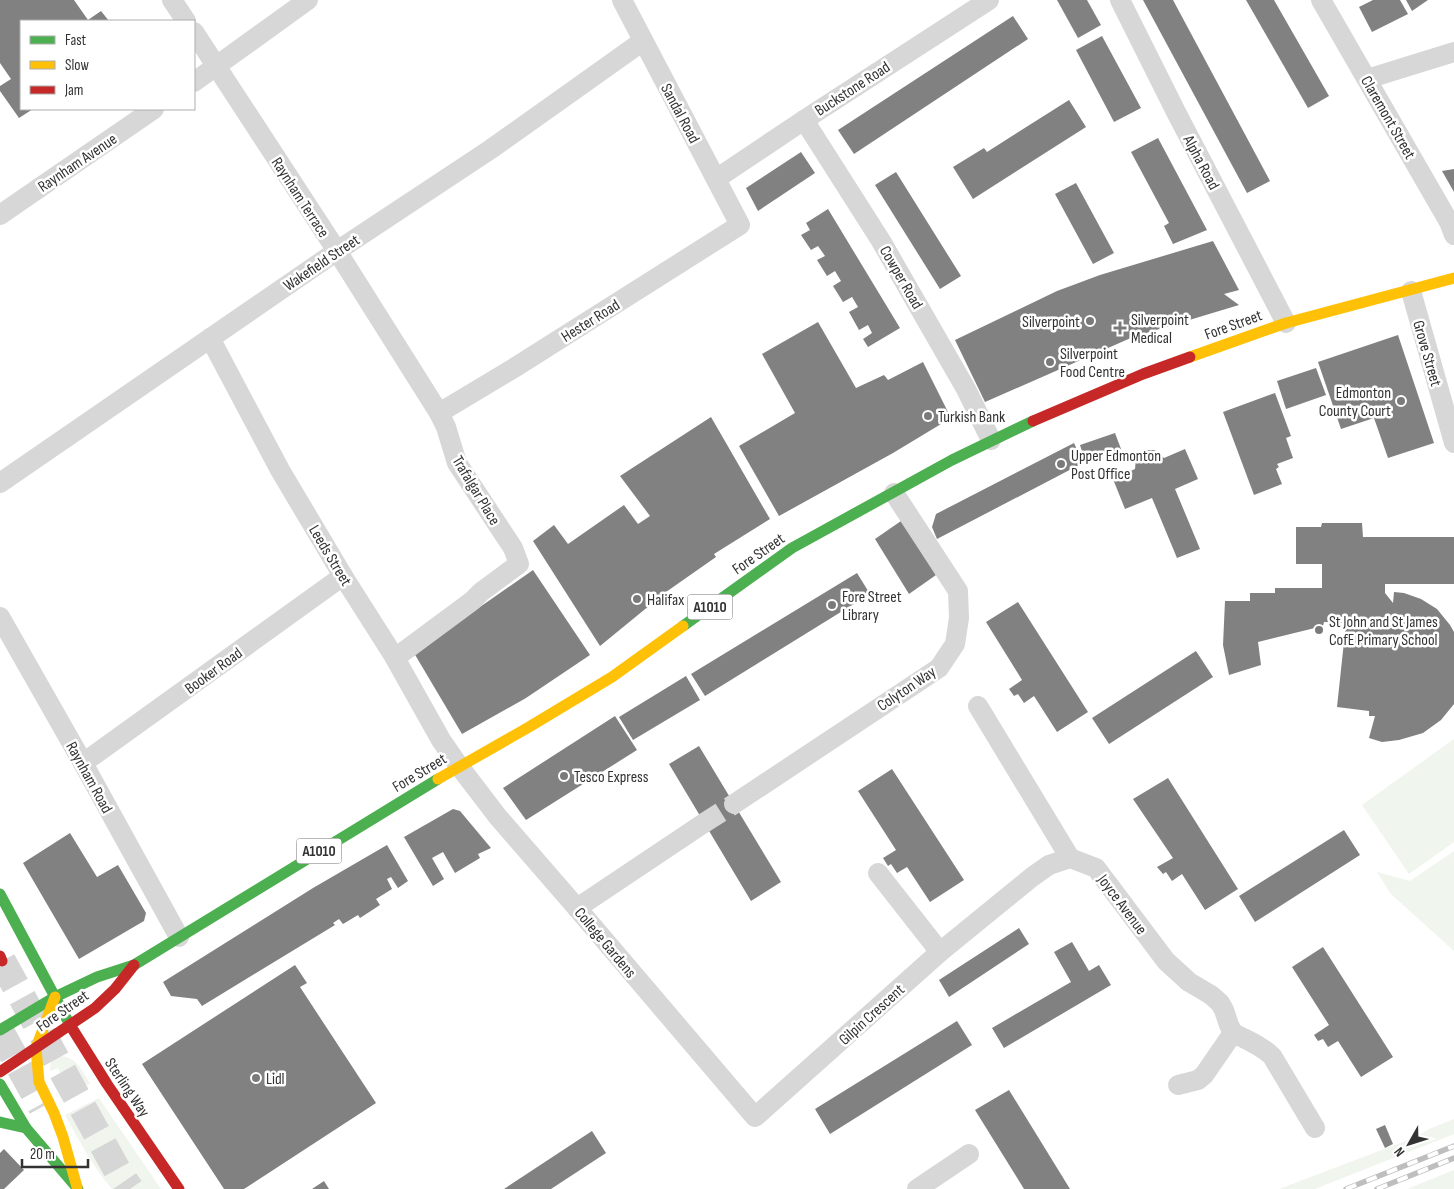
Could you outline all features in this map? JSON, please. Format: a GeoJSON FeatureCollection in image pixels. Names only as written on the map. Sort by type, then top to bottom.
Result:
{"type":"FeatureCollection","features":[{"type":"Feature","properties":{"kind":"main road","name":"Fore Street"},"geometry":{"type":"LineString","coordinates":[[0,1030],[55,997],[97,977],[134,965],[459,766],[612,677],[792,548],[952,460],[1051,412],[1143,374],[1286,322],[1454,278]]}},
{"type":"Feature","properties":{"kind":"main road","name":"Sterling Way"},"geometry":{"type":"LineString","coordinates":[[0,894],[70,1025],[107,1084],[179,1189]]}},
{"type":"Feature","properties":{"kind":"main road","name":"Fore Street"},"geometry":{"type":"LineString","coordinates":[[0,1072],[105,999],[134,965]]}},
{"type":"Feature","properties":{"kind":"main road"},"geometry":{"type":"LineString","coordinates":[[55,997],[36,1048],[39,1082],[63,1137],[78,1188]]}},
{"type":"Feature","properties":{"kind":"main road"},"geometry":{"type":"LineString","coordinates":[[0,1084],[26,1128],[78,1188]]}},
{"type":"Feature","properties":{"kind":"main road"},"geometry":{"type":"LineString","coordinates":[[0,1122],[26,1128]]}},
{"type":"Feature","properties":{"kind":"street"},"geometry":{"type":"LineString","coordinates":[[172,0],[185,20]]}},
{"type":"Feature","properties":{"kind":"street"},"geometry":{"type":"LineString","coordinates":[[195,81],[308,0]]}},
{"type":"Feature","properties":{"kind":"street","name":"Buckstone Road"},"geometry":{"type":"LineString","coordinates":[[716,178],[989,0]]}},
{"type":"Feature","properties":{"kind":"street","name":"Alpha Road"},"geometry":{"type":"LineString","coordinates":[[1120,0],[1176,112],[1286,322]]}},
{"type":"Feature","properties":{"kind":"street","name":"Claremont Street"},"geometry":{"type":"LineString","coordinates":[[1321,0],[1449,222],[1454,235]]}},
{"type":"Feature","properties":{"kind":"street","name":"Sandal Road"},"geometry":{"type":"LineString","coordinates":[[630,3],[643,42],[740,225]]}},
{"type":"Feature","properties":{"kind":"street","name":"Raynham Terrace"},"geometry":{"type":"LineString","coordinates":[[195,34],[337,251],[439,412]]}},
{"type":"Feature","properties":{"kind":"street","name":"Wakefield Street"},"geometry":{"type":"LineString","coordinates":[[0,483],[337,251],[491,149],[643,42]]}},
{"type":"Feature","properties":{"kind":"street"},"geometry":{"type":"LineString","coordinates":[[1367,79],[1454,52]]}},
{"type":"Feature","properties":{"kind":"street","name":"Raynham Avenue"},"geometry":{"type":"LineString","coordinates":[[0,215],[153,110]]}},
{"type":"Feature","properties":{"kind":"street","name":"Cowper Road"},"geometry":{"type":"LineString","coordinates":[[804,120],[881,241],[966,389],[991,440]]}},
{"type":"Feature","properties":{"kind":"street","name":"Hester Road"},"geometry":{"type":"LineString","coordinates":[[439,412],[514,368],[740,225]]}},
{"type":"Feature","properties":{"kind":"street","name":"Grove Street"},"geometry":{"type":"LineString","coordinates":[[1410,291],[1454,444]]}},
{"type":"Feature","properties":{"kind":"street","name":"Leeds Street"},"geometry":{"type":"LineString","coordinates":[[210,338],[280,470],[459,766]]}},
{"type":"Feature","properties":{"kind":"street","name":"Trafalgar Place"},"geometry":{"type":"LineString","coordinates":[[395,658],[519,564],[513,548],[457,464],[446,427],[439,412]]}},
{"type":"Feature","properties":{"kind":"street","name":"Colyton Way"},"geometry":{"type":"LineString","coordinates":[[734,804],[939,668],[956,644],[959,618],[958,591],[894,493]]}},
{"type":"Feature","properties":{"kind":"street","name":"Booker Road"},"geometry":{"type":"LineString","coordinates":[[83,764],[343,576]]}},
{"type":"Feature","properties":{"kind":"street","name":"Raynham Road"},"geometry":{"type":"LineString","coordinates":[[0,617],[179,937]]}},
{"type":"Feature","properties":{"kind":"street"},"geometry":{"type":"LineString","coordinates":[[978,706],[1070,858]]}},
{"type":"Feature","properties":{"kind":"street","name":"College Gardens"},"geometry":{"type":"LineString","coordinates":[[459,766],[498,817],[755,1117]]}},
{"type":"Feature","properties":{"kind":"street"},"geometry":{"type":"LineString","coordinates":[[577,908],[704,823]]}},
{"type":"Feature","properties":{"kind":"street","name":"Gilpin Crescent"},"geometry":{"type":"LineString","coordinates":[[755,1117],[940,952],[1049,865],[1070,858]]}},
{"type":"Feature","properties":{"kind":"street","name":"Joyce Avenue"},"geometry":{"type":"LineString","coordinates":[[1070,858],[1096,868],[1166,961],[1189,982],[1220,1003],[1228,1025],[1234,1033]]}},
{"type":"Feature","properties":{"kind":"street"},"geometry":{"type":"LineString","coordinates":[[878,873],[940,952]]}},
{"type":"Feature","properties":{"kind":"street"},"geometry":{"type":"LineString","coordinates":[[1178,1085],[1198,1080],[1204,1075],[1234,1033],[1263,1047],[1272,1056],[1315,1128]]}},
{"type":"Feature","properties":{"kind":"street"},"geometry":{"type":"LineString","coordinates":[[917,1189],[969,1154]]}},
{"type":"Feature","properties":{"kind":"shaded area"},"geometry":{"type":"Polygon","coordinates":[[[1454,739],[1454,842],[1409,874],[1362,805],[1454,739]]]}},
{"type":"Feature","properties":{"kind":"shaded area"},"geometry":{"type":"Polygon","coordinates":[[[1454,851],[1454,951],[1391,894],[1377,872],[1410,881],[1454,851]]]}},
{"type":"Feature","properties":{"kind":"shaded area"},"geometry":{"type":"Polygon","coordinates":[[[59,1056],[75,1061],[90,1084],[71,1091],[58,1068],[50,1071],[51,1061],[59,1056]]]}},
{"type":"Feature","properties":{"kind":"shaded area"},"geometry":{"type":"Polygon","coordinates":[[[99,1098],[161,1189],[112,1189],[99,1172],[65,1115],[99,1098]]]}},
{"type":"Feature","properties":{"kind":"shaded area"},"geometry":{"type":"Polygon","coordinates":[[[1454,1119],[1454,1134],[1315,1189],[1279,1189],[1416,1137],[1429,1129],[1454,1119]]]}},
{"type":"Feature","properties":{"kind":"shaded area"},"geometry":{"type":"Polygon","coordinates":[[[1454,1170],[1454,1189],[1407,1189],[1454,1170]]]}},
{"type":"Feature","properties":{"kind":"building"},"geometry":{"type":"Polygon","coordinates":[[[0,0],[74,0],[88,20],[20,20],[20,110],[31,110],[19,118],[0,91],[0,86],[11,79],[0,63],[0,0]]]}},
{"type":"Feature","properties":{"kind":"building"},"geometry":{"type":"Polygon","coordinates":[[[1057,0],[1087,0],[1101,25],[1078,38],[1057,0]]]}},
{"type":"Feature","properties":{"kind":"building"},"geometry":{"type":"Polygon","coordinates":[[[1143,0],[1173,0],[1270,181],[1247,193],[1143,0]]]}},
{"type":"Feature","properties":{"kind":"building"},"geometry":{"type":"Polygon","coordinates":[[[1246,0],[1274,0],[1329,96],[1308,108],[1246,0]]]}},
{"type":"Feature","properties":{"kind":"building"},"geometry":{"type":"Polygon","coordinates":[[[1373,0],[1400,0],[1408,14],[1372,32],[1359,7],[1373,0]]]}},
{"type":"Feature","properties":{"kind":"building"},"geometry":{"type":"Polygon","coordinates":[[[1406,0],[1428,0],[1412,11],[1406,0]]]}},
{"type":"Feature","properties":{"kind":"building"},"geometry":{"type":"Polygon","coordinates":[[[101,11],[108,20],[88,20],[101,11]]]}},
{"type":"Feature","properties":{"kind":"building"},"geometry":{"type":"Polygon","coordinates":[[[1013,16],[1028,39],[854,154],[838,130],[1013,16]]]}},
{"type":"Feature","properties":{"kind":"building"},"geometry":{"type":"Polygon","coordinates":[[[1102,36],[1141,108],[1114,122],[1076,50],[1102,36]]]}},
{"type":"Feature","properties":{"kind":"building"},"geometry":{"type":"Polygon","coordinates":[[[1069,100],[1086,127],[973,199],[953,167],[984,148],[987,152],[1069,100]]]}},
{"type":"Feature","properties":{"kind":"building"},"geometry":{"type":"Polygon","coordinates":[[[1158,138],[1207,230],[1173,244],[1164,226],[1169,223],[1131,152],[1158,138]]]}},
{"type":"Feature","properties":{"kind":"building"},"geometry":{"type":"Polygon","coordinates":[[[801,152],[815,173],[758,211],[746,188],[801,152]]]}},
{"type":"Feature","properties":{"kind":"building"},"geometry":{"type":"Polygon","coordinates":[[[1454,169],[1454,192],[1442,171],[1454,169]]]}},
{"type":"Feature","properties":{"kind":"building"},"geometry":{"type":"Polygon","coordinates":[[[896,172],[961,276],[940,289],[875,185],[896,172]]]}},
{"type":"Feature","properties":{"kind":"building"},"geometry":{"type":"Polygon","coordinates":[[[1076,183],[1114,253],[1093,264],[1055,194],[1076,183]]]}},
{"type":"Feature","properties":{"kind":"building"},"geometry":{"type":"Polygon","coordinates":[[[828,209],[900,328],[868,347],[863,339],[872,333],[868,325],[859,330],[849,312],[858,307],[852,297],[843,302],[833,286],[841,281],[835,271],[827,276],[817,260],[825,256],[818,246],[811,250],[801,235],[810,230],[806,223],[828,209]]]}},
{"type":"Feature","properties":{"kind":"building","name":"Silverpoint"},"geometry":{"type":"Polygon","coordinates":[[[1213,241],[1239,290],[1224,294],[1239,305],[1133,337],[985,402],[955,340],[1057,291],[1100,275],[1213,241]]]}},
{"type":"Feature","properties":{"kind":"building"},"geometry":{"type":"Polygon","coordinates":[[[818,322],[856,388],[884,375],[888,380],[923,362],[951,418],[893,453],[779,516],[739,446],[795,413],[762,354],[818,322]]]}},
{"type":"Feature","properties":{"kind":"building"},"geometry":{"type":"Polygon","coordinates":[[[1398,335],[1434,443],[1388,458],[1374,418],[1341,429],[1318,362],[1398,335]]]}},
{"type":"Feature","properties":{"kind":"building"},"geometry":{"type":"Polygon","coordinates":[[[1316,368],[1326,395],[1286,409],[1277,381],[1316,368]]]}},
{"type":"Feature","properties":{"kind":"building"},"geometry":{"type":"Polygon","coordinates":[[[1275,393],[1291,436],[1286,438],[1293,458],[1277,464],[1279,467],[1276,469],[1282,484],[1254,495],[1223,412],[1275,393]]]}},
{"type":"Feature","properties":{"kind":"building"},"geometry":{"type":"Polygon","coordinates":[[[711,417],[770,519],[714,554],[716,557],[666,592],[600,646],[533,541],[554,525],[568,544],[624,505],[638,524],[650,516],[620,476],[711,417]]]}},
{"type":"Feature","properties":{"kind":"building"},"geometry":{"type":"Polygon","coordinates":[[[1115,433],[1121,449],[1085,461],[1080,445],[1115,433]]]}},
{"type":"Feature","properties":{"kind":"building"},"geometry":{"type":"Polygon","coordinates":[[[1074,443],[1083,463],[937,539],[932,527],[936,514],[1074,443]]]}},
{"type":"Feature","properties":{"kind":"building"},"geometry":{"type":"Polygon","coordinates":[[[1185,449],[1198,479],[1175,489],[1200,549],[1177,558],[1152,498],[1125,509],[1113,479],[1135,469],[1136,458],[1145,450],[1155,450],[1164,458],[1185,449]]]}},
{"type":"Feature","properties":{"kind":"building"},"geometry":{"type":"Polygon","coordinates":[[[901,521],[936,575],[909,594],[875,539],[901,521]]]}},
{"type":"Feature","properties":{"kind":"building"},"geometry":{"type":"Polygon","coordinates":[[[1322,523],[1362,523],[1363,537],[1454,537],[1454,584],[1385,584],[1385,593],[1393,603],[1394,592],[1404,593],[1421,599],[1437,609],[1454,632],[1454,704],[1441,720],[1423,733],[1399,740],[1382,742],[1369,738],[1375,716],[1369,716],[1369,711],[1337,707],[1346,623],[1324,622],[1323,626],[1258,642],[1261,665],[1229,675],[1223,645],[1225,601],[1250,601],[1250,593],[1275,593],[1275,588],[1322,588],[1322,564],[1296,564],[1296,527],[1321,527],[1322,523]]]}},
{"type":"Feature","properties":{"kind":"building"},"geometry":{"type":"Polygon","coordinates":[[[533,570],[590,655],[526,698],[462,734],[414,653],[533,570]]]}},
{"type":"Feature","properties":{"kind":"building"},"geometry":{"type":"Polygon","coordinates":[[[857,573],[870,594],[705,696],[691,674],[857,573]]]}},
{"type":"Feature","properties":{"kind":"building"},"geometry":{"type":"Polygon","coordinates":[[[1018,602],[1088,712],[1057,732],[1034,696],[1024,703],[1018,694],[1014,696],[1009,689],[1022,680],[986,622],[1018,602]]]}},
{"type":"Feature","properties":{"kind":"building"},"geometry":{"type":"Polygon","coordinates":[[[1196,651],[1213,677],[1109,744],[1092,718],[1196,651]]]}},
{"type":"Feature","properties":{"kind":"building"},"geometry":{"type":"Polygon","coordinates":[[[686,676],[700,700],[633,740],[619,717],[686,676]]]}},
{"type":"Feature","properties":{"kind":"building"},"geometry":{"type":"Polygon","coordinates":[[[615,716],[637,750],[526,820],[503,788],[615,716]]]}},
{"type":"Feature","properties":{"kind":"building"},"geometry":{"type":"Polygon","coordinates":[[[699,746],[781,882],[751,901],[669,764],[699,746]]]}},
{"type":"Feature","properties":{"kind":"building"},"geometry":{"type":"Polygon","coordinates":[[[892,769],[964,880],[930,902],[907,867],[897,873],[891,864],[888,866],[883,858],[896,850],[858,791],[892,769]]]}},
{"type":"Feature","properties":{"kind":"building"},"geometry":{"type":"Polygon","coordinates":[[[1168,778],[1238,889],[1205,910],[1182,874],[1172,881],[1166,872],[1163,874],[1157,867],[1173,858],[1133,799],[1168,778]]]}},
{"type":"Feature","properties":{"kind":"building"},"geometry":{"type":"Polygon","coordinates":[[[453,809],[460,811],[491,848],[478,854],[480,858],[455,873],[443,852],[432,858],[444,879],[433,886],[404,837],[453,809]]]}},
{"type":"Feature","properties":{"kind":"building"},"geometry":{"type":"Polygon","coordinates":[[[1344,830],[1360,855],[1255,922],[1239,896],[1344,830]]]}},
{"type":"Feature","properties":{"kind":"building"},"geometry":{"type":"Polygon","coordinates":[[[70,833],[97,877],[118,865],[146,913],[144,921],[79,959],[23,863],[70,833]]]}},
{"type":"Feature","properties":{"kind":"building"},"geometry":{"type":"Polygon","coordinates":[[[387,845],[408,881],[398,888],[391,877],[387,879],[392,889],[376,899],[380,905],[360,918],[358,915],[343,924],[339,919],[333,923],[335,925],[202,1006],[197,999],[171,996],[163,982],[313,888],[387,845]]]}},
{"type":"Feature","properties":{"kind":"building"},"geometry":{"type":"Polygon","coordinates":[[[1019,928],[1029,944],[949,997],[939,980],[1019,928]]]}},
{"type":"Feature","properties":{"kind":"building"},"geometry":{"type":"Polygon","coordinates":[[[1072,942],[1089,971],[1099,965],[1111,985],[1004,1048],[992,1028],[1071,982],[1054,952],[1072,942]]]}},
{"type":"Feature","properties":{"kind":"building"},"geometry":{"type":"Polygon","coordinates":[[[1323,947],[1393,1057],[1361,1077],[1338,1041],[1328,1047],[1323,1039],[1318,1041],[1314,1035],[1329,1025],[1292,967],[1323,947]]]}},
{"type":"Feature","properties":{"kind":"building","name":"Lidl"},"geometry":{"type":"Polygon","coordinates":[[[295,965],[307,983],[300,987],[376,1103],[244,1189],[224,1189],[142,1064],[295,965]]]}},
{"type":"Feature","properties":{"kind":"building"},"geometry":{"type":"Polygon","coordinates":[[[957,1021],[972,1045],[830,1134],[815,1109],[957,1021]]]}},
{"type":"Feature","properties":{"kind":"building"},"geometry":{"type":"Polygon","coordinates":[[[1009,1090],[1070,1189],[1024,1189],[975,1110],[1009,1090]]]}},
{"type":"Feature","properties":{"kind":"building"},"geometry":{"type":"Polygon","coordinates":[[[1385,1125],[1393,1144],[1385,1148],[1376,1129],[1385,1125]]]}},
{"type":"Feature","properties":{"kind":"building"},"geometry":{"type":"Polygon","coordinates":[[[592,1131],[606,1153],[551,1189],[504,1189],[592,1131]]]}},
{"type":"Feature","properties":{"kind":"building"},"geometry":{"type":"Polygon","coordinates":[[[4,1149],[24,1170],[4,1189],[0,1189],[0,1153],[4,1149]]]}},
{"type":"Feature","properties":{"kind":"building"},"geometry":{"type":"Polygon","coordinates":[[[324,1181],[329,1189],[312,1189],[324,1181]]]}},
{"type":"Feature","properties":{"kind":"tunnel"},"geometry":{"type":"LineString","coordinates":[[704,823],[734,804]]}},
{"type":"Feature","properties":{"kind":"tunnel"},"geometry":{"type":"LineString","coordinates":[[2,961],[117,1170],[130,1189]]}},
{"type":"Feature","properties":{"kind":"tunnel"},"geometry":{"type":"LineString","coordinates":[[0,1031],[42,1107]]}},
{"type":"Feature","properties":{"kind":"railway"},"geometry":{"type":"LineString","coordinates":[[1346,1189],[1454,1146]]}},
{"type":"Feature","properties":{"kind":"railway"},"geometry":{"type":"LineString","coordinates":[[1377,1189],[1454,1158]]}},
{"type":"Feature","properties":{"kind":"traffic: fast"},"geometry":{"type":"LineString","coordinates":[[683,626],[792,548],[952,460],[1033,421]]}},
{"type":"Feature","properties":{"kind":"traffic: fast"},"geometry":{"type":"LineString","coordinates":[[0,1030],[55,997],[97,977],[134,965],[438,779]]}},
{"type":"Feature","properties":{"kind":"traffic: fast"},"geometry":{"type":"LineString","coordinates":[[0,894],[70,1025]]}},
{"type":"Feature","properties":{"kind":"traffic: fast"},"geometry":{"type":"LineString","coordinates":[[0,1084],[26,1128],[78,1189]]}},
{"type":"Feature","properties":{"kind":"traffic: fast"},"geometry":{"type":"LineString","coordinates":[[0,1122],[26,1128]]}},
{"type":"Feature","properties":{"kind":"traffic: slow"},"geometry":{"type":"LineString","coordinates":[[1190,357],[1286,323],[1454,278]]}},
{"type":"Feature","properties":{"kind":"traffic: slow"},"geometry":{"type":"LineString","coordinates":[[438,779],[612,677],[683,626]]}},
{"type":"Feature","properties":{"kind":"traffic: slow"},"geometry":{"type":"LineString","coordinates":[[55,997],[36,1048],[39,1082],[63,1137],[77,1187]]}},
{"type":"Feature","properties":{"kind":"traffic: jam"},"geometry":{"type":"LineString","coordinates":[[1033,421],[1143,374],[1190,357]]}},
{"type":"Feature","properties":{"kind":"traffic: jam"},"geometry":{"type":"LineString","coordinates":[[0,956],[2,961]]}},
{"type":"Feature","properties":{"kind":"traffic: jam"},"geometry":{"type":"LineString","coordinates":[[0,1072],[95,1008],[115,989],[134,965]]}},
{"type":"Feature","properties":{"kind":"traffic: jam"},"geometry":{"type":"LineString","coordinates":[[70,1025],[107,1084],[179,1189]]}},
{"type":"Feature","properties":{"kind":"place","name":"Silverpoint"},"geometry":{"type":"Point","coordinates":[1090,321]}},
{"type":"Feature","properties":{"kind":"place","name":"Silverpoint Medical"},"geometry":{"type":"Point","coordinates":[1120,328]}},
{"type":"Feature","properties":{"kind":"place","name":"Silverpoint Food Centre"},"geometry":{"type":"Point","coordinates":[1050,362]}},
{"type":"Feature","properties":{"kind":"place","name":"Edmonton County Court"},"geometry":{"type":"Point","coordinates":[1401,401]}},
{"type":"Feature","properties":{"kind":"place","name":"Turkish Bank"},"geometry":{"type":"Point","coordinates":[928,416]}},
{"type":"Feature","properties":{"kind":"place","name":"Upper Edmonton Post Office"},"geometry":{"type":"Point","coordinates":[1061,464]}},
{"type":"Feature","properties":{"kind":"place","name":"Halifax"},"geometry":{"type":"Point","coordinates":[637,599]}},
{"type":"Feature","properties":{"kind":"place","name":"Fore Street Library"},"geometry":{"type":"Point","coordinates":[832,605]}},
{"type":"Feature","properties":{"kind":"place","name":"St John and St James CofE Primary School"},"geometry":{"type":"Point","coordinates":[1319,630]}},
{"type":"Feature","properties":{"kind":"place","name":"Tesco Express"},"geometry":{"type":"Point","coordinates":[564,776]}},
{"type":"Feature","properties":{"kind":"place","name":"Lidl"},"geometry":{"type":"Point","coordinates":[256,1078]}}]}
